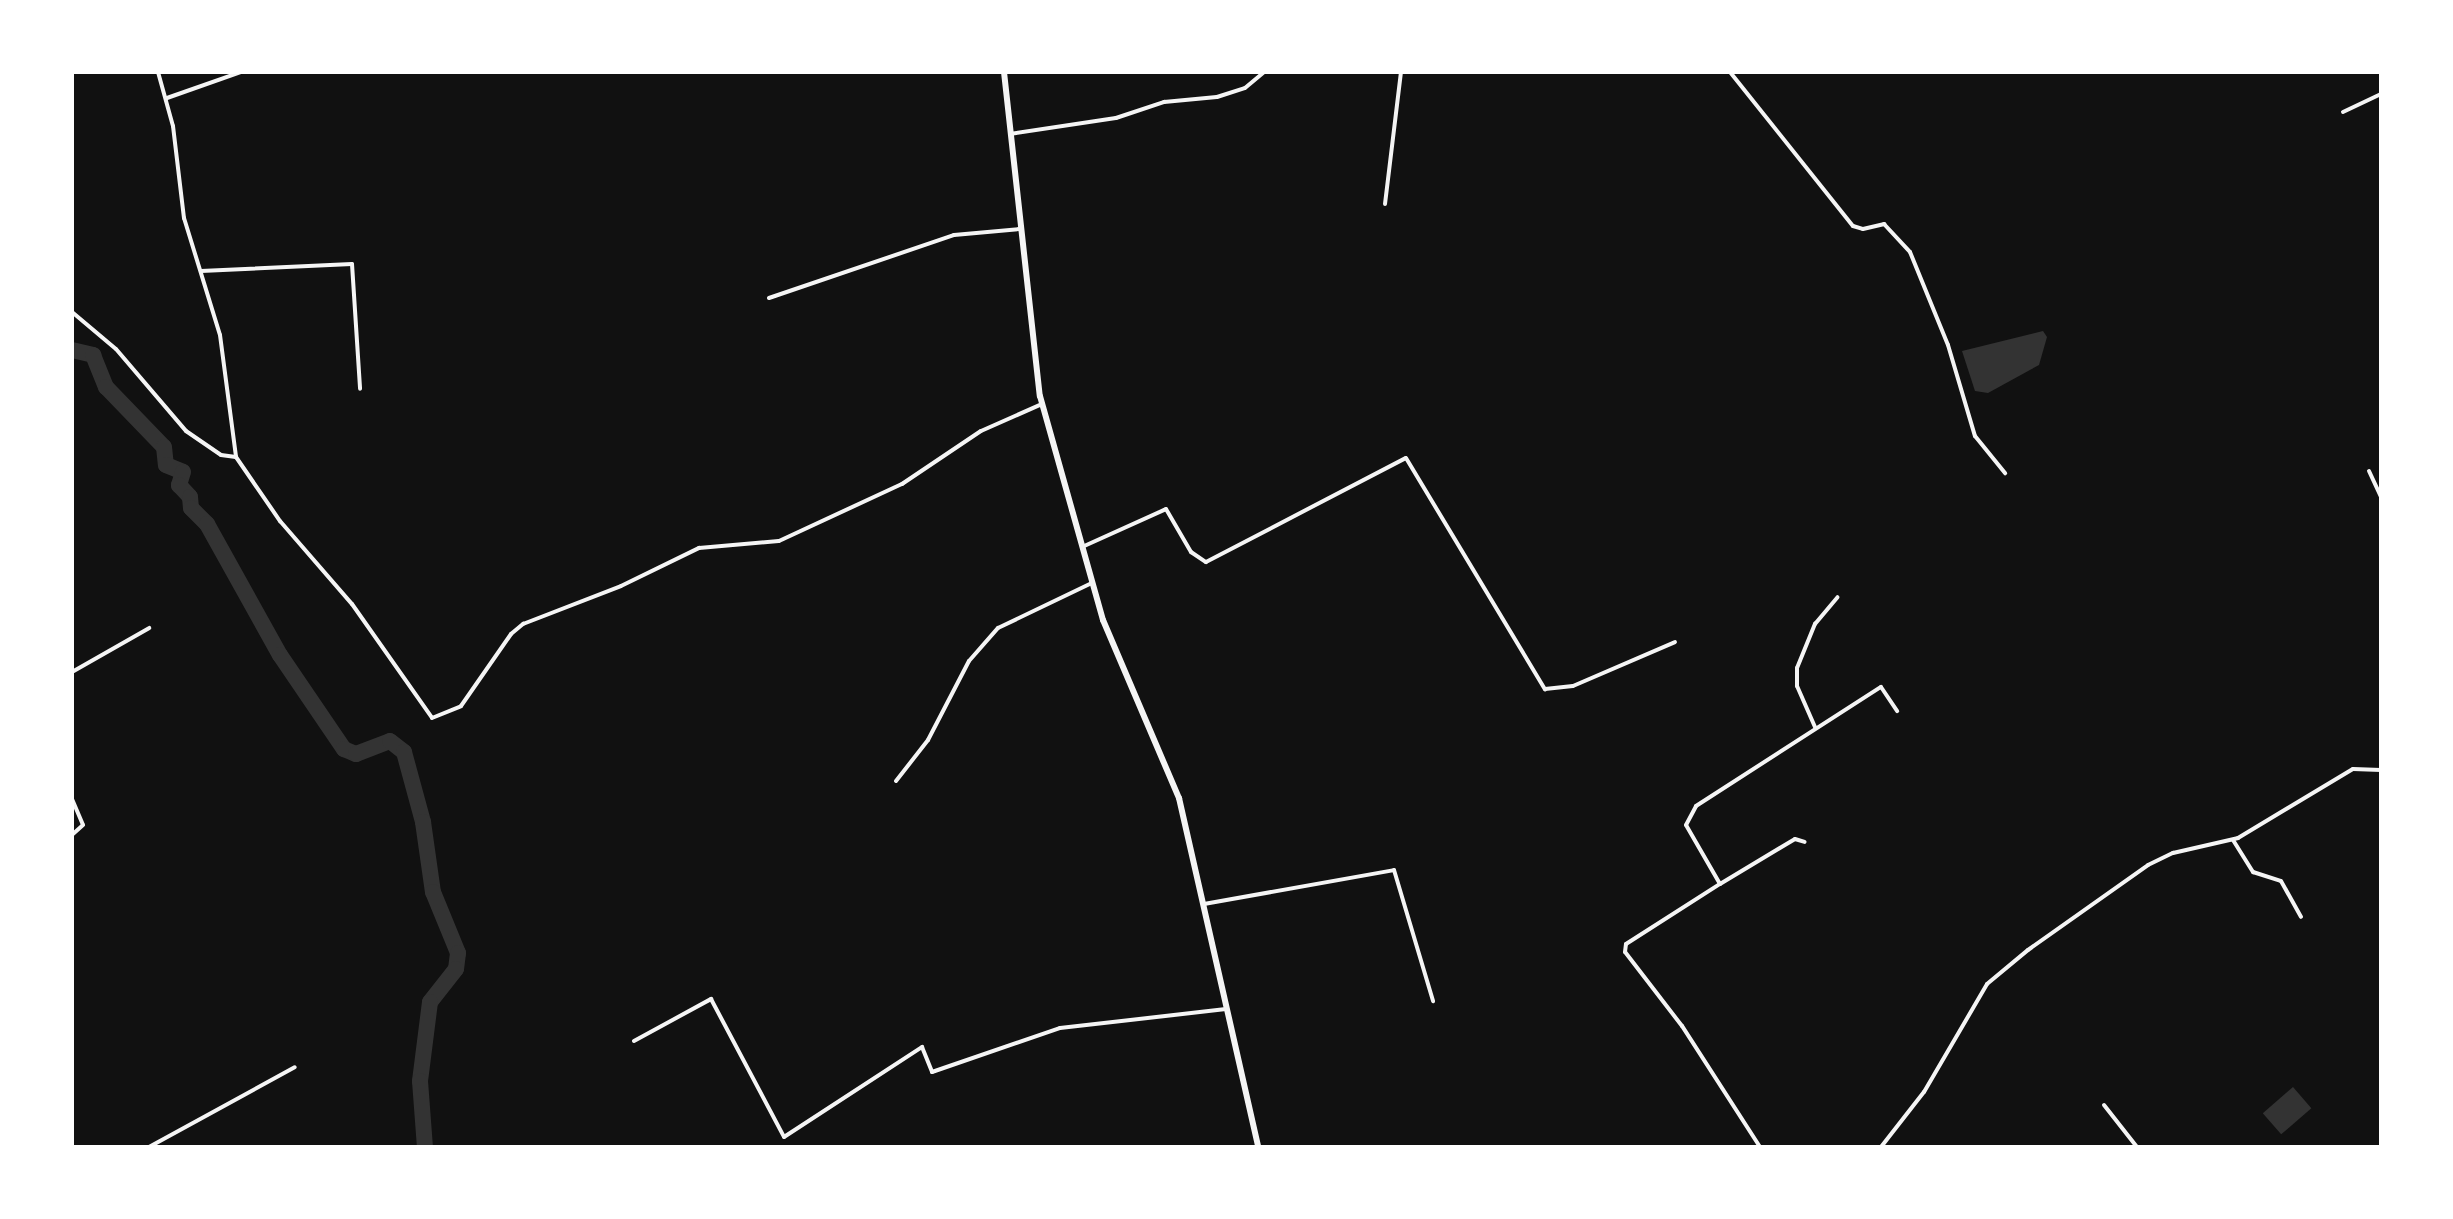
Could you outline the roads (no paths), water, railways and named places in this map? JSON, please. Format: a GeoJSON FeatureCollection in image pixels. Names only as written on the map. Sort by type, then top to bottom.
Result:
{"type":"FeatureCollection","features":[{"type":"Feature","properties":{"kind":"main road"},"geometry":{"type":"LineString","coordinates":[[1004,72],[1042,404],[1092,583],[1116,654],[1168,764],[1204,904],[1258,1147]]}},
{"type":"Feature","properties":{"kind":"street"},"geometry":{"type":"LineString","coordinates":[[158,72],[167,98],[184,218],[220,335],[236,457],[280,521],[352,604],[432,718],[461,706],[511,634],[523,624],[621,586],[699,548],[755,545],[791,536],[902,484],[981,431],[1042,404]]}},
{"type":"Feature","properties":{"kind":"street"},"geometry":{"type":"LineString","coordinates":[[167,98],[241,72]]}},
{"type":"Feature","properties":{"kind":"street"},"geometry":{"type":"LineString","coordinates":[[1010,134],[1116,118],[1164,102],[1217,97],[1245,88],[1264,72]]}},
{"type":"Feature","properties":{"kind":"street"},"geometry":{"type":"LineString","coordinates":[[1385,204],[1401,72]]}},
{"type":"Feature","properties":{"kind":"street"},"geometry":{"type":"LineString","coordinates":[[1730,72],[1853,226],[1863,229],[1884,224],[1910,252],[1948,345],[1975,436],[2005,473]]}},
{"type":"Feature","properties":{"kind":"street"},"geometry":{"type":"LineString","coordinates":[[2343,112],[2381,94]]}},
{"type":"Feature","properties":{"kind":"street"},"geometry":{"type":"LineString","coordinates":[[769,298],[954,235],[1020,229]]}},
{"type":"Feature","properties":{"kind":"street"},"geometry":{"type":"LineString","coordinates":[[201,271],[352,264],[360,389]]}},
{"type":"Feature","properties":{"kind":"street"},"geometry":{"type":"LineString","coordinates":[[72,312],[116,349],[193,437],[221,455],[236,457]]}},
{"type":"Feature","properties":{"kind":"street"},"geometry":{"type":"LineString","coordinates":[[1082,547],[1166,509],[1191,552],[1206,562],[1406,458],[1545,689],[1573,686],[1675,642]]}},
{"type":"Feature","properties":{"kind":"street"},"geometry":{"type":"LineString","coordinates":[[2369,471],[2381,497]]}},
{"type":"Feature","properties":{"kind":"street"},"geometry":{"type":"LineString","coordinates":[[896,781],[928,740],[969,661],[998,628],[1092,583]]}},
{"type":"Feature","properties":{"kind":"street"},"geometry":{"type":"LineString","coordinates":[[1815,727],[1797,686],[1797,668],[1815,624],[1838,597]]}},
{"type":"Feature","properties":{"kind":"street"},"geometry":{"type":"LineString","coordinates":[[72,672],[149,628]]}},
{"type":"Feature","properties":{"kind":"street"},"geometry":{"type":"LineString","coordinates":[[1720,884],[1686,817],[1815,727],[1881,687],[1897,711]]}},
{"type":"Feature","properties":{"kind":"street"},"geometry":{"type":"LineString","coordinates":[[1881,1147],[1924,1092],[1987,984],[2148,865],[2173,853],[2233,840],[2324,782],[2353,769],[2381,770]]}},
{"type":"Feature","properties":{"kind":"street"},"geometry":{"type":"LineString","coordinates":[[72,799],[83,825],[72,835]]}},
{"type":"Feature","properties":{"kind":"street"},"geometry":{"type":"LineString","coordinates":[[1760,1147],[1690,1037],[1625,952],[1626,944],[1795,839],[1805,842]]}},
{"type":"Feature","properties":{"kind":"street"},"geometry":{"type":"LineString","coordinates":[[2233,840],[2253,872],[2281,881],[2301,917]]}},
{"type":"Feature","properties":{"kind":"street"},"geometry":{"type":"LineString","coordinates":[[1204,904],[1394,870],[1433,1001]]}},
{"type":"Feature","properties":{"kind":"street"},"geometry":{"type":"LineString","coordinates":[[634,1041],[711,999],[784,1137],[922,1047],[932,1072],[1060,1028],[1226,1009]]}},
{"type":"Feature","properties":{"kind":"street"},"geometry":{"type":"LineString","coordinates":[[149,1147],[295,1067]]}},
{"type":"Feature","properties":{"kind":"street"},"geometry":{"type":"LineString","coordinates":[[2104,1105],[2137,1147]]}},
{"type":"Feature","properties":{"kind":"waterway"},"geometry":{"type":"LineString","coordinates":[[72,350],[93,355],[106,387],[164,447],[166,465],[183,472],[179,485],[190,497],[191,508],[207,524],[280,655],[344,749],[356,754],[390,741],[404,752],[423,822],[433,892],[458,953],[456,969],[430,1002],[420,1081],[425,1147]]}}]}
